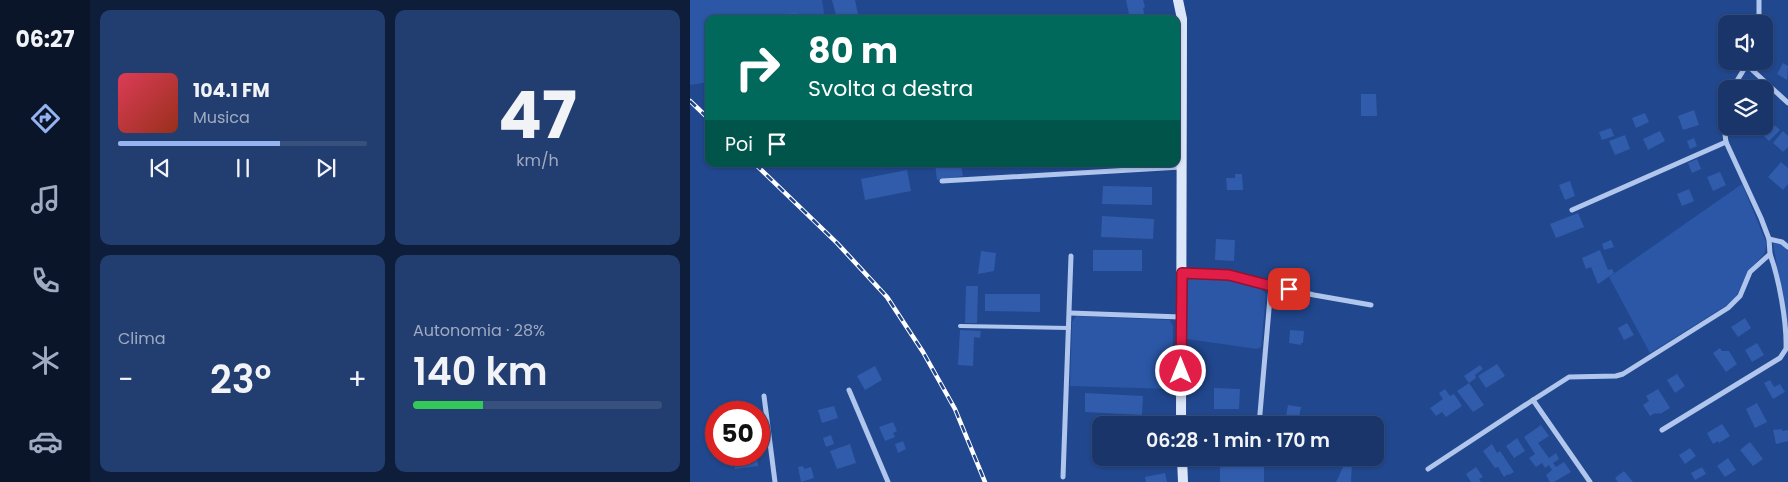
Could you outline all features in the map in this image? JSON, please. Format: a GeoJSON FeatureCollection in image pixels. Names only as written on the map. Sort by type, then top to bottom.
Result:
{"type":"FeatureCollection","features":[{"type":"Feature","properties":{"kind":"main road"},"geometry":{"type":"LineString","coordinates":[[1178,0],[1182,18],[1181,416]]}},
{"type":"Feature","properties":{"kind":"main road"},"geometry":{"type":"LineString","coordinates":[[1182,466],[1183,482]]}},
{"type":"Feature","properties":{"kind":"street"},"geometry":{"type":"LineString","coordinates":[[1759,15],[1760,0]]}},
{"type":"Feature","properties":{"kind":"street"},"geometry":{"type":"LineString","coordinates":[[1754,70],[1788,103]]}},
{"type":"Feature","properties":{"kind":"street"},"geometry":{"type":"LineString","coordinates":[[1662,430],[1780,358],[1787,351],[1784,321],[1774,263],[1770,254],[1769,239],[1726,142],[1725,135]]}},
{"type":"Feature","properties":{"kind":"street"},"geometry":{"type":"LineString","coordinates":[[1572,210],[1726,142]]}},
{"type":"Feature","properties":{"kind":"street"},"geometry":{"type":"LineString","coordinates":[[942,181],[1182,167]]}},
{"type":"Feature","properties":{"kind":"street"},"geometry":{"type":"LineString","coordinates":[[1769,239],[1782,242],[1788,247]]}},
{"type":"Feature","properties":{"kind":"street"},"geometry":{"type":"LineString","coordinates":[[1428,469],[1569,377],[1616,376],[1623,374],[1728,308],[1740,296],[1750,272],[1770,254]]}},
{"type":"Feature","properties":{"kind":"street"},"geometry":{"type":"LineString","coordinates":[[1064,477],[1071,256]]}},
{"type":"Feature","properties":{"kind":"street"},"geometry":{"type":"LineString","coordinates":[[1182,273],[1229,275],[1271,286],[1371,305]]}},
{"type":"Feature","properties":{"kind":"street"},"geometry":{"type":"LineString","coordinates":[[1260,416],[1271,286]]}},
{"type":"Feature","properties":{"kind":"street"},"geometry":{"type":"LineString","coordinates":[[1070,313],[1181,317]]}},
{"type":"Feature","properties":{"kind":"street"},"geometry":{"type":"LineString","coordinates":[[849,390],[888,482]]}},
{"type":"Feature","properties":{"kind":"street"},"geometry":{"type":"LineString","coordinates":[[764,396],[776,482]]}},
{"type":"Feature","properties":{"kind":"street"},"geometry":{"type":"LineString","coordinates":[[1533,400],[1590,482]]}},
{"type":"Feature","properties":{"kind":"lane"},"geometry":{"type":"LineString","coordinates":[[960,326],[1069,328]]}},
{"type":"Feature","properties":{"kind":"shaded area"},"geometry":{"type":"Polygon","coordinates":[[[690,0],[822,0],[824,15],[705,15],[705,83],[690,85],[690,0]]]}},
{"type":"Feature","properties":{"kind":"shaded area"},"geometry":{"type":"Polygon","coordinates":[[[1742,184],[1766,242],[1764,254],[1747,273],[1736,297],[1727,305],[1650,353],[1609,277],[1742,184]]]}},
{"type":"Feature","properties":{"kind":"shaded area"},"geometry":{"type":"Polygon","coordinates":[[[1773,243],[1782,244],[1788,251],[1788,328],[1773,243]]]}},
{"type":"Feature","properties":{"kind":"shaded area"},"geometry":{"type":"Polygon","coordinates":[[[1189,276],[1242,280],[1260,288],[1266,294],[1261,347],[1257,349],[1187,339],[1189,276]]]}},
{"type":"Feature","properties":{"kind":"shaded area"},"geometry":{"type":"Polygon","coordinates":[[[1076,316],[1170,320],[1173,326],[1172,389],[1070,386],[1072,322],[1076,316]]]}},
{"type":"Feature","properties":{"kind":"building"},"geometry":{"type":"Polygon","coordinates":[[[832,0],[855,0],[858,15],[836,15],[832,0]]]}},
{"type":"Feature","properties":{"kind":"building"},"geometry":{"type":"Polygon","coordinates":[[[1126,0],[1143,0],[1144,15],[1129,15],[1126,0]]]}},
{"type":"Feature","properties":{"kind":"building"},"geometry":{"type":"Polygon","coordinates":[[[797,12],[798,15],[780,15],[797,12]]]}},
{"type":"Feature","properties":{"kind":"building"},"geometry":{"type":"Polygon","coordinates":[[[1783,63],[1788,66],[1787,80],[1777,74],[1783,63]]]}},
{"type":"Feature","properties":{"kind":"building"},"geometry":{"type":"Polygon","coordinates":[[[1361,94],[1376,94],[1377,116],[1361,116],[1361,94]]]}},
{"type":"Feature","properties":{"kind":"building"},"geometry":{"type":"Polygon","coordinates":[[[1694,110],[1699,125],[1683,130],[1678,116],[1694,110]]]}},
{"type":"Feature","properties":{"kind":"building"},"geometry":{"type":"Polygon","coordinates":[[[1645,113],[1649,122],[1636,128],[1632,118],[1645,113]]]}},
{"type":"Feature","properties":{"kind":"building"},"geometry":{"type":"Polygon","coordinates":[[[1773,124],[1780,130],[1769,141],[1763,135],[1773,135],[1773,124]]]}},
{"type":"Feature","properties":{"kind":"building"},"geometry":{"type":"Polygon","coordinates":[[[1611,128],[1614,136],[1602,140],[1599,132],[1611,128]]]}},
{"type":"Feature","properties":{"kind":"building"},"geometry":{"type":"Polygon","coordinates":[[[1660,131],[1665,141],[1648,150],[1643,139],[1660,131]]]}},
{"type":"Feature","properties":{"kind":"building"},"geometry":{"type":"Polygon","coordinates":[[[1783,131],[1788,136],[1788,147],[1783,152],[1773,143],[1783,131]]]}},
{"type":"Feature","properties":{"kind":"building"},"geometry":{"type":"Polygon","coordinates":[[[1625,135],[1630,149],[1615,155],[1609,141],[1625,135]]]}},
{"type":"Feature","properties":{"kind":"building"},"geometry":{"type":"Polygon","coordinates":[[[1694,138],[1697,146],[1690,149],[1687,141],[1694,138]]]}},
{"type":"Feature","properties":{"kind":"building"},"geometry":{"type":"Polygon","coordinates":[[[1697,159],[1701,169],[1692,173],[1688,163],[1697,159]]]}},
{"type":"Feature","properties":{"kind":"building"},"geometry":{"type":"Polygon","coordinates":[[[1781,162],[1788,168],[1788,184],[1783,190],[1768,177],[1781,162]]]}},
{"type":"Feature","properties":{"kind":"building"},"geometry":{"type":"Polygon","coordinates":[[[935,167],[961,167],[963,176],[937,180],[935,167]]]}},
{"type":"Feature","properties":{"kind":"building"},"geometry":{"type":"Polygon","coordinates":[[[907,170],[911,191],[865,200],[861,179],[907,170]]]}},
{"type":"Feature","properties":{"kind":"building"},"geometry":{"type":"Polygon","coordinates":[[[1720,172],[1726,185],[1713,191],[1707,177],[1720,172]]]}},
{"type":"Feature","properties":{"kind":"building"},"geometry":{"type":"Polygon","coordinates":[[[1235,174],[1242,174],[1243,190],[1227,190],[1226,178],[1235,178],[1235,174]]]}},
{"type":"Feature","properties":{"kind":"building"},"geometry":{"type":"Polygon","coordinates":[[[1570,181],[1575,196],[1565,200],[1559,185],[1570,181]]]}},
{"type":"Feature","properties":{"kind":"building"},"geometry":{"type":"Polygon","coordinates":[[[1103,186],[1152,187],[1152,205],[1102,204],[1103,186]]]}},
{"type":"Feature","properties":{"kind":"building"},"geometry":{"type":"Polygon","coordinates":[[[1689,189],[1694,201],[1682,206],[1677,194],[1689,189]]]}},
{"type":"Feature","properties":{"kind":"building"},"geometry":{"type":"Polygon","coordinates":[[[1578,213],[1584,227],[1556,238],[1550,224],[1578,213]]]}},
{"type":"Feature","properties":{"kind":"building"},"geometry":{"type":"Polygon","coordinates":[[[1102,216],[1154,219],[1153,239],[1101,237],[1102,216]]]}},
{"type":"Feature","properties":{"kind":"building"},"geometry":{"type":"Polygon","coordinates":[[[1216,239],[1235,240],[1234,261],[1215,260],[1216,239]]]}},
{"type":"Feature","properties":{"kind":"building"},"geometry":{"type":"Polygon","coordinates":[[[1611,240],[1614,247],[1604,250],[1602,244],[1611,240]]]}},
{"type":"Feature","properties":{"kind":"building"},"geometry":{"type":"Polygon","coordinates":[[[1093,250],[1142,250],[1142,271],[1093,271],[1093,250]]]}},
{"type":"Feature","properties":{"kind":"building"},"geometry":{"type":"Polygon","coordinates":[[[1600,250],[1608,270],[1612,269],[1614,273],[1598,284],[1591,267],[1586,269],[1582,258],[1600,250]]]}},
{"type":"Feature","properties":{"kind":"building"},"geometry":{"type":"Polygon","coordinates":[[[981,251],[996,253],[994,271],[978,274],[981,251]]]}},
{"type":"Feature","properties":{"kind":"building"},"geometry":{"type":"Polygon","coordinates":[[[966,286],[978,286],[977,323],[965,323],[966,286]]]}},
{"type":"Feature","properties":{"kind":"building"},"geometry":{"type":"Polygon","coordinates":[[[985,294],[1040,294],[1040,312],[985,311],[985,294]]]}},
{"type":"Feature","properties":{"kind":"building"},"geometry":{"type":"Polygon","coordinates":[[[1745,318],[1751,328],[1738,337],[1731,327],[1745,318]]]}},
{"type":"Feature","properties":{"kind":"building"},"geometry":{"type":"Polygon","coordinates":[[[1627,323],[1634,335],[1624,340],[1618,328],[1627,323]]]}},
{"type":"Feature","properties":{"kind":"building"},"geometry":{"type":"Polygon","coordinates":[[[960,330],[981,331],[980,338],[974,337],[973,366],[958,365],[960,330]]]}},
{"type":"Feature","properties":{"kind":"building"},"geometry":{"type":"Polygon","coordinates":[[[1290,330],[1304,331],[1303,343],[1301,345],[1289,343],[1290,330]]]}},
{"type":"Feature","properties":{"kind":"building"},"geometry":{"type":"Polygon","coordinates":[[[1757,343],[1764,355],[1752,362],[1745,350],[1757,343]]]}},
{"type":"Feature","properties":{"kind":"building"},"geometry":{"type":"Polygon","coordinates":[[[1720,348],[1722,351],[1729,351],[1737,364],[1726,372],[1713,353],[1720,348]]]}},
{"type":"Feature","properties":{"kind":"building"},"geometry":{"type":"Polygon","coordinates":[[[1497,364],[1505,376],[1486,388],[1478,376],[1497,364]]]}},
{"type":"Feature","properties":{"kind":"building"},"geometry":{"type":"Polygon","coordinates":[[[1480,365],[1483,369],[1469,383],[1464,376],[1480,365]]]}},
{"type":"Feature","properties":{"kind":"building"},"geometry":{"type":"Polygon","coordinates":[[[875,366],[882,380],[865,390],[857,376],[875,366]]]}},
{"type":"Feature","properties":{"kind":"building"},"geometry":{"type":"Polygon","coordinates":[[[1677,374],[1685,386],[1675,393],[1667,380],[1677,374]]]}},
{"type":"Feature","properties":{"kind":"building"},"geometry":{"type":"Polygon","coordinates":[[[1770,380],[1774,387],[1780,384],[1785,392],[1773,399],[1764,383],[1770,380]]]}},
{"type":"Feature","properties":{"kind":"building"},"geometry":{"type":"Polygon","coordinates":[[[1469,383],[1484,405],[1473,412],[1457,391],[1469,383]]]}},
{"type":"Feature","properties":{"kind":"building"},"geometry":{"type":"Polygon","coordinates":[[[1214,388],[1240,389],[1239,409],[1214,409],[1214,388]]]}},
{"type":"Feature","properties":{"kind":"building"},"geometry":{"type":"Polygon","coordinates":[[[1445,389],[1450,396],[1454,394],[1462,406],[1446,417],[1442,412],[1436,416],[1430,408],[1443,399],[1439,393],[1445,389]]]}},
{"type":"Feature","properties":{"kind":"building"},"geometry":{"type":"Polygon","coordinates":[[[1658,389],[1670,408],[1660,414],[1655,413],[1650,416],[1643,405],[1649,401],[1646,396],[1658,389]]]}},
{"type":"Feature","properties":{"kind":"building"},"geometry":{"type":"Polygon","coordinates":[[[1085,393],[1143,396],[1142,415],[1085,412],[1085,393]]]}},
{"type":"Feature","properties":{"kind":"building"},"geometry":{"type":"Polygon","coordinates":[[[1757,403],[1767,422],[1755,428],[1746,409],[1757,403]]]}},
{"type":"Feature","properties":{"kind":"building"},"geometry":{"type":"Polygon","coordinates":[[[1288,405],[1301,407],[1299,416],[1286,416],[1288,405]]]}},
{"type":"Feature","properties":{"kind":"building"},"geometry":{"type":"Polygon","coordinates":[[[834,406],[838,418],[822,423],[818,410],[834,406]]]}},
{"type":"Feature","properties":{"kind":"building"},"geometry":{"type":"Polygon","coordinates":[[[893,422],[897,431],[893,433],[895,437],[885,441],[879,427],[893,422]]]}},
{"type":"Feature","properties":{"kind":"building"},"geometry":{"type":"Polygon","coordinates":[[[1722,424],[1730,436],[1719,443],[1718,441],[1713,444],[1707,433],[1722,424]]]}},
{"type":"Feature","properties":{"kind":"building"},"geometry":{"type":"Polygon","coordinates":[[[1541,425],[1549,436],[1538,443],[1549,458],[1556,453],[1559,459],[1553,463],[1556,467],[1564,462],[1571,472],[1554,482],[1550,482],[1546,475],[1552,470],[1549,465],[1545,468],[1542,463],[1536,467],[1529,458],[1535,454],[1524,437],[1541,425]]]}},
{"type":"Feature","properties":{"kind":"building"},"geometry":{"type":"Polygon","coordinates":[[[1782,429],[1782,431],[1788,430],[1788,441],[1776,444],[1773,430],[1782,429]]]}},
{"type":"Feature","properties":{"kind":"building"},"geometry":{"type":"Polygon","coordinates":[[[831,435],[834,444],[826,447],[823,438],[831,435]]]}},
{"type":"Feature","properties":{"kind":"building"},"geometry":{"type":"Polygon","coordinates":[[[1517,438],[1525,451],[1514,458],[1506,446],[1517,438]]]}},
{"type":"Feature","properties":{"kind":"building"},"geometry":{"type":"Polygon","coordinates":[[[903,441],[906,449],[898,453],[895,444],[903,441]]]}},
{"type":"Feature","properties":{"kind":"building"},"geometry":{"type":"Polygon","coordinates":[[[1750,442],[1763,459],[1753,466],[1740,450],[1750,442]]]}},
{"type":"Feature","properties":{"kind":"building"},"geometry":{"type":"Polygon","coordinates":[[[850,444],[856,463],[837,469],[830,451],[850,444]]]}},
{"type":"Feature","properties":{"kind":"building"},"geometry":{"type":"Polygon","coordinates":[[[1492,444],[1497,453],[1500,451],[1514,472],[1504,477],[1498,467],[1495,468],[1483,451],[1492,444]]]}},
{"type":"Feature","properties":{"kind":"building"},"geometry":{"type":"Polygon","coordinates":[[[1690,448],[1696,456],[1685,464],[1679,455],[1690,448]]]}},
{"type":"Feature","properties":{"kind":"building"},"geometry":{"type":"Polygon","coordinates":[[[1728,458],[1736,470],[1725,477],[1717,466],[1728,458]]]}},
{"type":"Feature","properties":{"kind":"building"},"geometry":{"type":"Polygon","coordinates":[[[734,466],[758,466],[735,469],[734,466]]]}},
{"type":"Feature","properties":{"kind":"building"},"geometry":{"type":"Polygon","coordinates":[[[803,466],[804,469],[811,467],[814,478],[801,482],[798,467],[803,466]]]}},
{"type":"Feature","properties":{"kind":"building"},"geometry":{"type":"Polygon","coordinates":[[[1220,466],[1264,466],[1264,482],[1220,482],[1220,466]]]}},
{"type":"Feature","properties":{"kind":"building"},"geometry":{"type":"Polygon","coordinates":[[[1344,466],[1352,466],[1351,482],[1336,482],[1344,466]]]}},
{"type":"Feature","properties":{"kind":"building"},"geometry":{"type":"Polygon","coordinates":[[[1476,467],[1483,477],[1479,479],[1481,482],[1471,482],[1466,474],[1476,467]]]}},
{"type":"Feature","properties":{"kind":"building"},"geometry":{"type":"Polygon","coordinates":[[[1702,467],[1706,474],[1695,480],[1691,473],[1702,467]]]}},
{"type":"Feature","properties":{"kind":"building"},"geometry":{"type":"Polygon","coordinates":[[[1624,471],[1633,482],[1618,482],[1615,478],[1624,471]]]}},
{"type":"Feature","properties":{"kind":"building"},"geometry":{"type":"Polygon","coordinates":[[[1165,473],[1167,482],[1146,482],[1145,477],[1165,473]]]}},
{"type":"Feature","properties":{"kind":"railway"},"geometry":{"type":"LineString","coordinates":[[690,101],[705,115]]}},
{"type":"Feature","properties":{"kind":"railway"},"geometry":{"type":"LineString","coordinates":[[758,167],[837,243],[887,297],[923,352],[955,409],[985,482]]}},
{"type":"Feature","properties":{"kind":"route"},"geometry":{"type":"LineString","coordinates":[[1181,371],[1182,273],[1229,275],[1289,289]]}}]}
